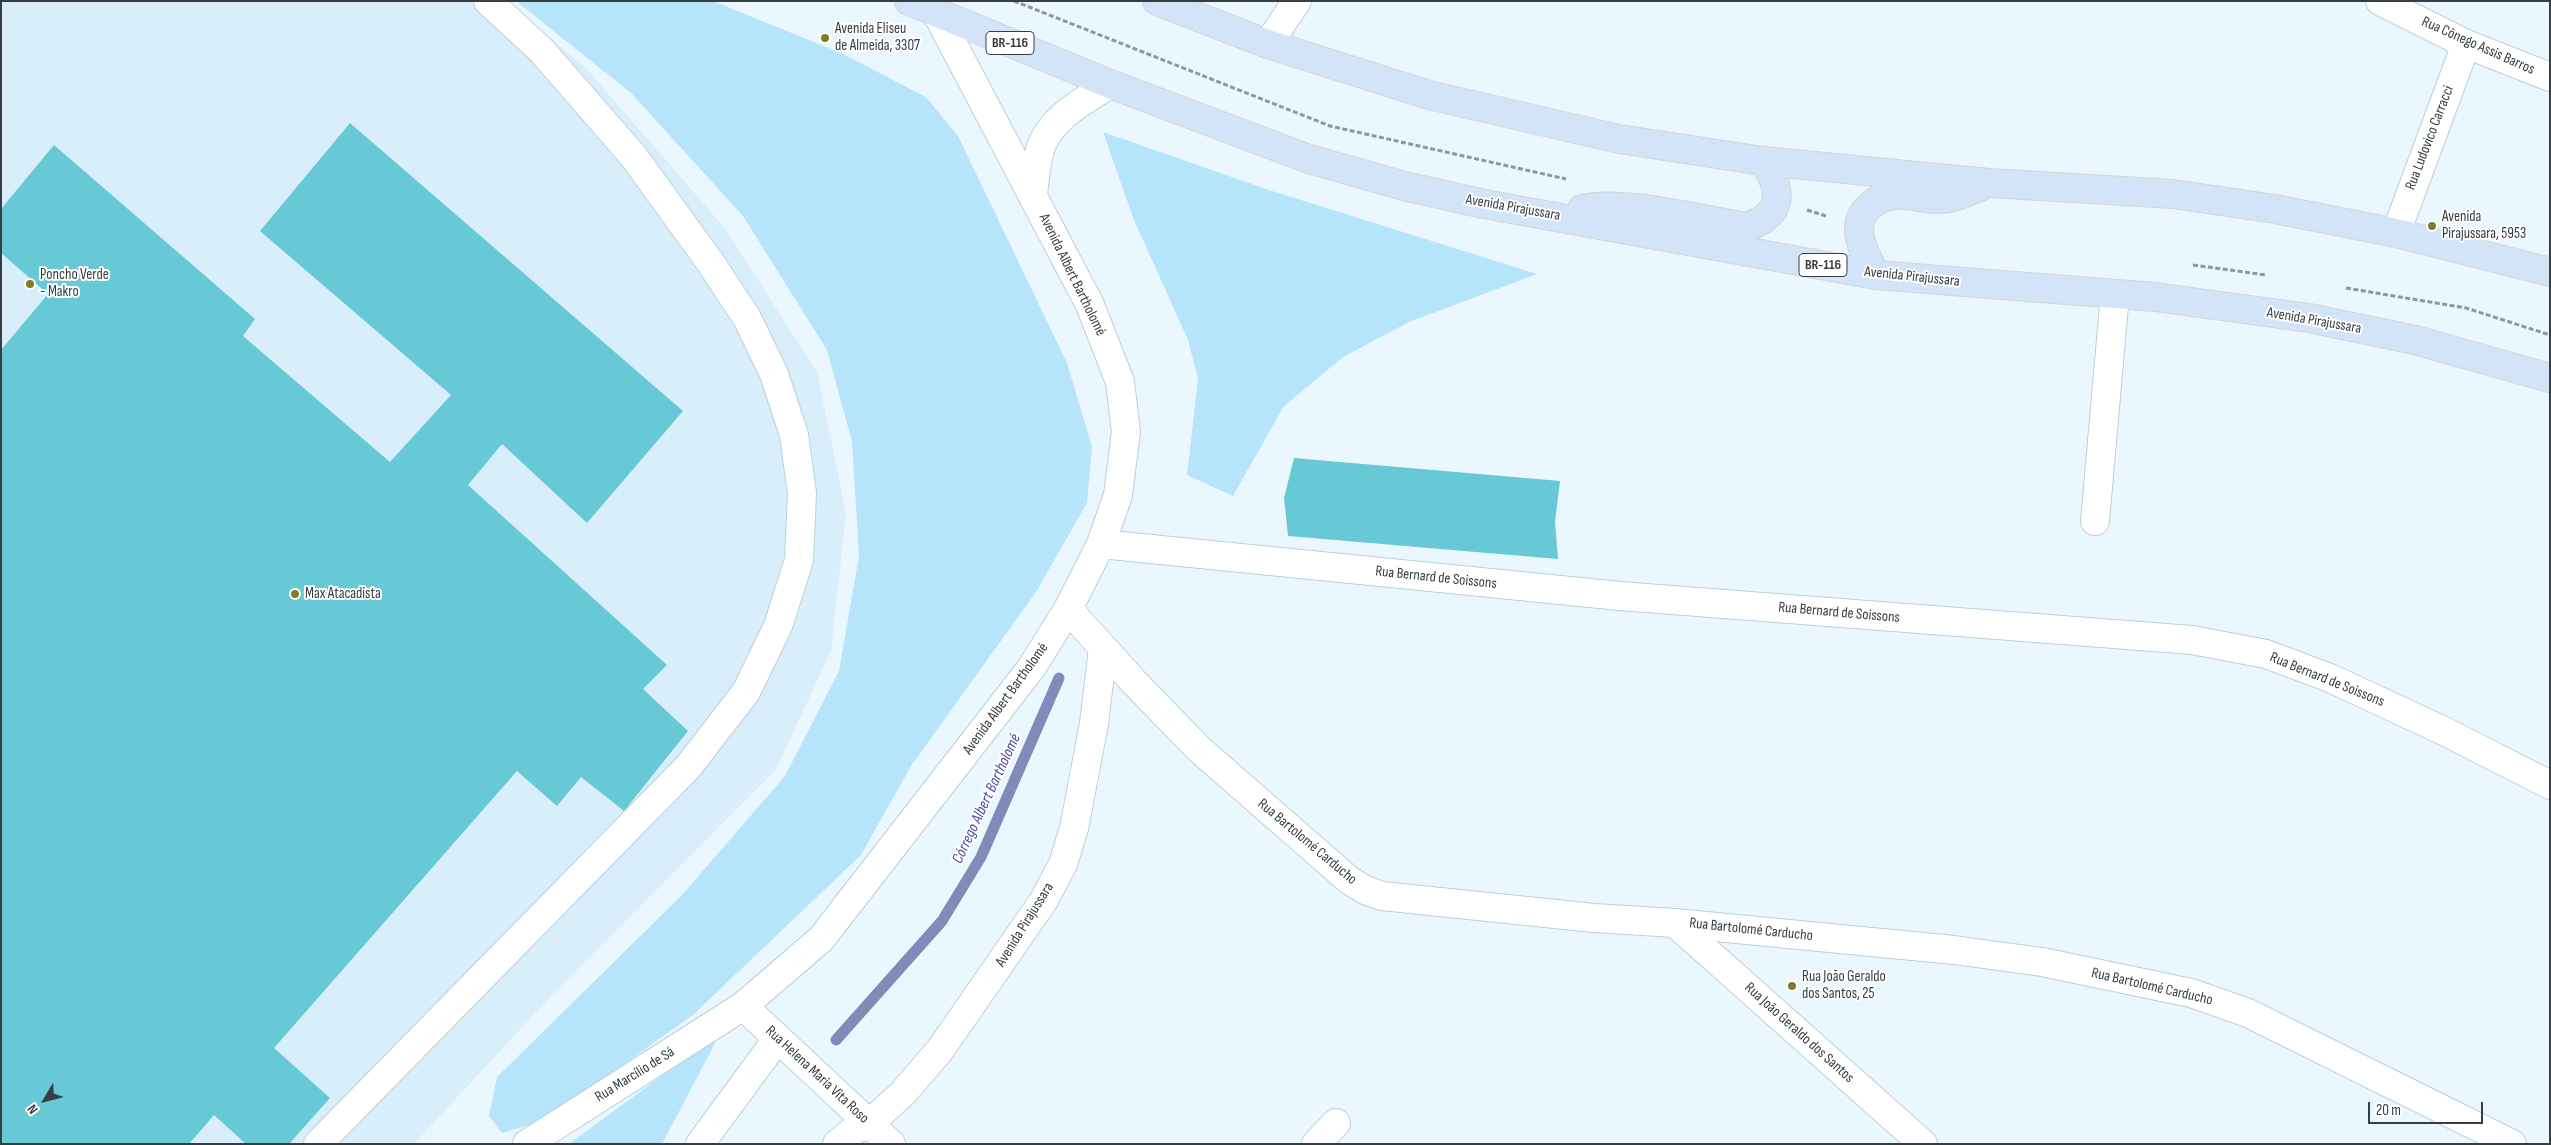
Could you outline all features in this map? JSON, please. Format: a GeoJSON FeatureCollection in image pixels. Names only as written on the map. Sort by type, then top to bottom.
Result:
{"type":"FeatureCollection","features":[{"type":"Feature","properties":{"kind":"main road","name":"BR-116"},"geometry":{"type":"LineString","coordinates":[[909,1],[1110,84]]}},
{"type":"Feature","properties":{"kind":"main road"},"geometry":{"type":"LineString","coordinates":[[1157,1],[1268,44],[1429,95],[1619,139],[1763,161],[1989,183],[2173,194],[2275,209],[2396,233],[2550,272]]}},
{"type":"Feature","properties":{"kind":"main road","name":"Avenida Pirajussara"},"geometry":{"type":"LineString","coordinates":[[1110,84],[1309,158],[1404,186],[1484,204],[1876,275],[2155,297],[2309,318],[2415,340],[2550,378]]}},
{"type":"Feature","properties":{"kind":"main road"},"geometry":{"type":"LineString","coordinates":[[1557,216],[1591,206],[1633,208],[1746,227],[1759,223],[1775,209],[1777,203],[1773,174],[1763,161]]}},
{"type":"Feature","properties":{"kind":"main road"},"geometry":{"type":"LineString","coordinates":[[1876,275],[1864,254],[1858,224],[1862,214],[1880,198],[1895,194],[1941,200],[1989,183]]}},
{"type":"Feature","properties":{"kind":"street"},"geometry":{"type":"LineString","coordinates":[[318,1144],[688,767],[746,692],[778,626],[798,560],[802,493],[794,436],[774,374],[747,318],[710,262],[634,157],[542,51],[488,1]]}},
{"type":"Feature","properties":{"kind":"street"},"geometry":{"type":"LineString","coordinates":[[1268,44],[1297,1]]}},
{"type":"Feature","properties":{"kind":"street","name":"Rua Cônego Assis Barros"},"geometry":{"type":"LineString","coordinates":[[2380,1],[2466,44],[2550,77]]}},
{"type":"Feature","properties":{"kind":"street","name":"Avenida Albert Bartholomé"},"geometry":{"type":"LineString","coordinates":[[743,1006],[822,940],[1032,667],[1068,608],[1101,544],[1118,495],[1126,432],[1120,382],[1090,305],[936,12]]}},
{"type":"Feature","properties":{"kind":"street","name":"Rua Ludovico Carracci"},"geometry":{"type":"LineString","coordinates":[[2396,233],[2466,44]]}},
{"type":"Feature","properties":{"kind":"street"},"geometry":{"type":"LineString","coordinates":[[1032,194],[1041,146],[1049,131],[1060,117],[1110,84]]}},
{"type":"Feature","properties":{"kind":"street"},"geometry":{"type":"LineString","coordinates":[[2094,521],[2115,294]]}},
{"type":"Feature","properties":{"kind":"street","name":"Rua Bernard de Soissons"},"geometry":{"type":"LineString","coordinates":[[1101,544],[1620,596],[2192,640],[2266,654],[2330,678],[2446,732],[2550,785]]}},
{"type":"Feature","properties":{"kind":"street","name":"Rua Bartolomé Carducho"},"geometry":{"type":"LineString","coordinates":[[1068,608],[1103,648],[1199,749],[1349,880],[1365,890],[1382,896],[1432,902],[1954,950],[2032,960],[2191,993],[2248,1013],[2512,1144]]}},
{"type":"Feature","properties":{"kind":"street","name":"Avenida Pirajussara"},"geometry":{"type":"LineString","coordinates":[[837,1144],[854,1130],[870,1124],[903,1093],[940,1050],[1044,900],[1063,864],[1074,828],[1085,776],[1103,648]]}},
{"type":"Feature","properties":{"kind":"street","name":"Rua João Geraldo dos Santos"},"geometry":{"type":"LineString","coordinates":[[1675,923],[1923,1144]]}},
{"type":"Feature","properties":{"kind":"street","name":"Rua Helena Maria Vita Roso"},"geometry":{"type":"LineString","coordinates":[[743,1006],[891,1144]]}},
{"type":"Feature","properties":{"kind":"street","name":"Rua Marcílio de Sá"},"geometry":{"type":"LineString","coordinates":[[527,1144],[743,1006]]}},
{"type":"Feature","properties":{"kind":"street"},"geometry":{"type":"LineString","coordinates":[[700,1144],[778,1038]]}},
{"type":"Feature","properties":{"kind":"street"},"geometry":{"type":"LineString","coordinates":[[1316,1144],[1336,1123]]}},
{"type":"Feature","properties":{"kind":"shaded area"},"geometry":{"type":"Polygon","coordinates":[[[1,1],[505,1],[585,67],[724,227],[817,372],[846,513],[831,651],[775,771],[551,996],[414,1144],[1,1144],[1,1]]]}},
{"type":"Feature","properties":{"kind":"shaded area"},"geometry":{"type":"Polygon","coordinates":[[[516,1],[713,1],[841,53],[926,97],[958,136],[1067,363],[1092,447],[1087,503],[1036,592],[911,766],[861,855],[694,1014],[546,1120],[502,1133],[489,1116],[497,1077],[682,895],[785,776],[839,671],[859,556],[852,442],[827,350],[743,216],[631,93],[516,1]]]}},
{"type":"Feature","properties":{"kind":"shaded area"},"geometry":{"type":"Polygon","coordinates":[[[1103,132],[1269,190],[1537,274],[1409,322],[1343,357],[1284,406],[1233,496],[1187,475],[1198,379],[1188,340],[1134,220],[1103,132]]]}},
{"type":"Feature","properties":{"kind":"shaded area"},"geometry":{"type":"Polygon","coordinates":[[[721,1032],[662,1144],[569,1144],[721,1032]]]}},
{"type":"Feature","properties":{"kind":"building","name":"Max Atacadista"},"geometry":{"type":"Polygon","coordinates":[[[350,123],[683,411],[587,523],[502,444],[468,485],[667,665],[643,689],[688,731],[624,811],[581,777],[557,806],[517,771],[274,1048],[330,1098],[289,1144],[246,1144],[214,1115],[189,1144],[1,1144],[1,350],[48,294],[1,253],[1,209],[54,145],[255,319],[243,336],[390,462],[451,395],[260,231],[350,123]]]}},
{"type":"Feature","properties":{"kind":"building"},"geometry":{"type":"Polygon","coordinates":[[[1294,458],[1560,481],[1555,522],[1558,559],[1288,536],[1284,498],[1294,458]]]}},
{"type":"Feature","properties":{"kind":"waterway","name":"Córrego Albert Bartholomé"},"geometry":{"type":"LineString","coordinates":[[836,1040],[942,921],[981,857],[1059,678]]}},
{"type":"Feature","properties":{"kind":"place","name":"Avenida Eliseu de Almeida, 3307"},"geometry":{"type":"Point","coordinates":[825,38]}},
{"type":"Feature","properties":{"kind":"place","name":"Avenida Pirajussara, 5953"},"geometry":{"type":"Point","coordinates":[2432,226]}},
{"type":"Feature","properties":{"kind":"place","name":"Poncho Verde - Makro"},"geometry":{"type":"Point","coordinates":[30,284]}},
{"type":"Feature","properties":{"kind":"place","name":"Max Atacadista"},"geometry":{"type":"Point","coordinates":[295,594]}},
{"type":"Feature","properties":{"kind":"place","name":"Rua João Geraldo dos Santos, 25"},"geometry":{"type":"Point","coordinates":[1792,986]}}]}
